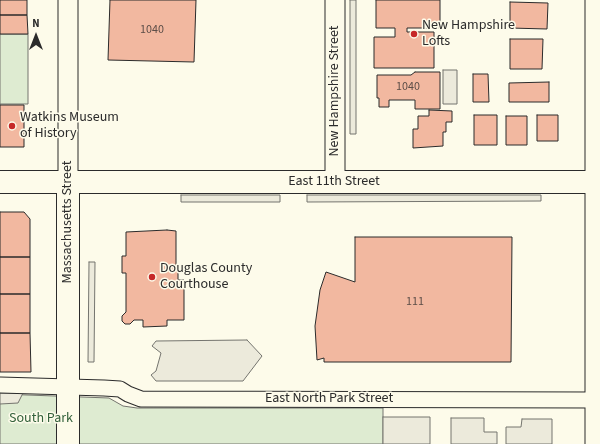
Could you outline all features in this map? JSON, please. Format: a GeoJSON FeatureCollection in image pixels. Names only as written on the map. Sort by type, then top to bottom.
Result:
{"type":"FeatureCollection","features":[{"type":"Feature","properties":{"kind":"main road","name":"East 11th Street"},"geometry":{"type":"LineString","coordinates":[[0,182],[597,182]]}},
{"type":"Feature","properties":{"kind":"main road","name":"Massachusetts Street"},"geometry":{"type":"LineString","coordinates":[[68,182],[68,444]]}},
{"type":"Feature","properties":{"kind":"street","name":"Massachusetts Street"},"geometry":{"type":"LineString","coordinates":[[68,0],[68,182]]}},
{"type":"Feature","properties":{"kind":"street","name":"New Hampshire Street"},"geometry":{"type":"LineString","coordinates":[[335,0],[335,182]]}},
{"type":"Feature","properties":{"kind":"street"},"geometry":{"type":"LineString","coordinates":[[593,0],[597,182],[593,444]]}},
{"type":"Feature","properties":{"kind":"street","name":"East North Park Street"},"geometry":{"type":"LineString","coordinates":[[0,385],[68,386],[120,389],[141,399],[593,400]]}},
{"type":"Feature","properties":{"kind":"green space"},"geometry":{"type":"Polygon","coordinates":[[[0,34],[28,34],[28,104],[0,104],[0,34]]]}},
{"type":"Feature","properties":{"kind":"green space","name":"South Park"},"geometry":{"type":"Polygon","coordinates":[[[0,394],[109,398],[123,406],[137,408],[383,408],[383,444],[0,444],[0,394]]]}},
{"type":"Feature","properties":{"kind":"shaded area"},"geometry":{"type":"Polygon","coordinates":[[[350,0],[356,0],[356,134],[350,134],[350,0]]]}},
{"type":"Feature","properties":{"kind":"shaded area"},"geometry":{"type":"Polygon","coordinates":[[[443,70],[457,70],[457,104],[443,104],[443,70]]]}},
{"type":"Feature","properties":{"kind":"shaded area"},"geometry":{"type":"Polygon","coordinates":[[[181,195],[280,195],[280,202],[181,202],[181,195]]]}},
{"type":"Feature","properties":{"kind":"shaded area"},"geometry":{"type":"Polygon","coordinates":[[[307,195],[541,195],[541,201],[307,202],[307,195]]]}},
{"type":"Feature","properties":{"kind":"shaded area"},"geometry":{"type":"Polygon","coordinates":[[[89,262],[95,262],[94,362],[88,362],[89,262]]]}},
{"type":"Feature","properties":{"kind":"shaded area"},"geometry":{"type":"Polygon","coordinates":[[[247,340],[262,356],[243,381],[156,381],[151,375],[156,371],[161,353],[152,346],[156,341],[247,340]]]}},
{"type":"Feature","properties":{"kind":"shaded area"},"geometry":{"type":"Polygon","coordinates":[[[0,393],[23,393],[18,403],[0,404],[0,393]]]}},
{"type":"Feature","properties":{"kind":"shaded area"},"geometry":{"type":"Polygon","coordinates":[[[383,417],[430,417],[430,444],[383,444],[383,417]]]}},
{"type":"Feature","properties":{"kind":"shaded area"},"geometry":{"type":"Polygon","coordinates":[[[451,418],[484,418],[484,432],[497,432],[497,444],[451,444],[451,418]]]}},
{"type":"Feature","properties":{"kind":"shaded area"},"geometry":{"type":"Polygon","coordinates":[[[522,419],[552,419],[552,444],[506,444],[506,427],[521,427],[522,419]]]}},
{"type":"Feature","properties":{"kind":"building"},"geometry":{"type":"Polygon","coordinates":[[[0,0],[27,0],[27,15],[0,15],[0,0]]]}},
{"type":"Feature","properties":{"kind":"building"},"geometry":{"type":"Polygon","coordinates":[[[110,0],[196,0],[194,62],[108,60],[110,0]]]}},
{"type":"Feature","properties":{"kind":"building","name":"New Hampshire Lofts"},"geometry":{"type":"Polygon","coordinates":[[[376,0],[440,0],[440,28],[407,28],[407,32],[434,32],[434,68],[374,68],[374,37],[395,37],[395,28],[376,28],[376,0]]]}},
{"type":"Feature","properties":{"kind":"building"},"geometry":{"type":"Polygon","coordinates":[[[510,2],[548,3],[547,29],[510,28],[510,2]]]}},
{"type":"Feature","properties":{"kind":"building"},"geometry":{"type":"Polygon","coordinates":[[[0,15],[27,15],[28,34],[0,34],[0,15]]]}},
{"type":"Feature","properties":{"kind":"building"},"geometry":{"type":"Polygon","coordinates":[[[510,39],[543,39],[542,69],[510,69],[510,39]]]}},
{"type":"Feature","properties":{"kind":"building"},"geometry":{"type":"Polygon","coordinates":[[[415,72],[440,72],[440,109],[415,109],[415,100],[389,100],[389,107],[379,107],[379,98],[377,98],[377,75],[411,75],[415,72]]]}},
{"type":"Feature","properties":{"kind":"building"},"geometry":{"type":"Polygon","coordinates":[[[473,74],[488,74],[489,102],[473,102],[473,74]]]}},
{"type":"Feature","properties":{"kind":"building"},"geometry":{"type":"Polygon","coordinates":[[[549,82],[549,102],[509,102],[509,83],[549,82]]]}},
{"type":"Feature","properties":{"kind":"building","name":"Watkins Museum of History"},"geometry":{"type":"Polygon","coordinates":[[[0,105],[24,105],[24,147],[0,147],[0,105]]]}},
{"type":"Feature","properties":{"kind":"building"},"geometry":{"type":"Polygon","coordinates":[[[429,110],[452,111],[452,122],[446,122],[446,132],[443,132],[443,146],[413,148],[413,129],[418,129],[418,116],[429,116],[429,110]]]}},
{"type":"Feature","properties":{"kind":"building"},"geometry":{"type":"Polygon","coordinates":[[[474,115],[497,115],[497,145],[474,145],[474,115]]]}},
{"type":"Feature","properties":{"kind":"building"},"geometry":{"type":"Polygon","coordinates":[[[537,115],[558,115],[558,141],[537,141],[537,115]]]}},
{"type":"Feature","properties":{"kind":"building"},"geometry":{"type":"Polygon","coordinates":[[[506,116],[527,116],[527,145],[506,145],[506,116]]]}},
{"type":"Feature","properties":{"kind":"building"},"geometry":{"type":"Polygon","coordinates":[[[0,212],[24,212],[30,219],[30,257],[0,257],[0,212]]]}},
{"type":"Feature","properties":{"kind":"building","name":"Douglas County Courthouse"},"geometry":{"type":"Polygon","coordinates":[[[176,231],[176,270],[178,270],[178,280],[184,280],[184,320],[167,320],[167,326],[143,327],[143,320],[134,320],[130,324],[125,324],[122,321],[122,316],[126,312],[126,273],[122,273],[122,256],[126,256],[126,232],[176,231]]]}},
{"type":"Feature","properties":{"kind":"building"},"geometry":{"type":"Polygon","coordinates":[[[355,237],[512,237],[511,362],[324,362],[324,358],[317,360],[315,326],[320,290],[326,272],[355,282],[355,237]]]}},
{"type":"Feature","properties":{"kind":"building"},"geometry":{"type":"Polygon","coordinates":[[[0,257],[30,257],[30,294],[0,294],[0,257]]]}},
{"type":"Feature","properties":{"kind":"building"},"geometry":{"type":"Polygon","coordinates":[[[0,294],[30,294],[30,333],[0,333],[0,294]]]}},
{"type":"Feature","properties":{"kind":"building"},"geometry":{"type":"Polygon","coordinates":[[[0,333],[30,333],[31,372],[0,372],[0,333]]]}},
{"type":"Feature","properties":{"kind":"place","name":"New Hampshire Lofts"},"geometry":{"type":"Point","coordinates":[414,34]}},
{"type":"Feature","properties":{"kind":"place","name":"Watkins Museum of History"},"geometry":{"type":"Point","coordinates":[12,126]}},
{"type":"Feature","properties":{"kind":"place","name":"Douglas County Courthouse"},"geometry":{"type":"Point","coordinates":[152,277]}}]}
